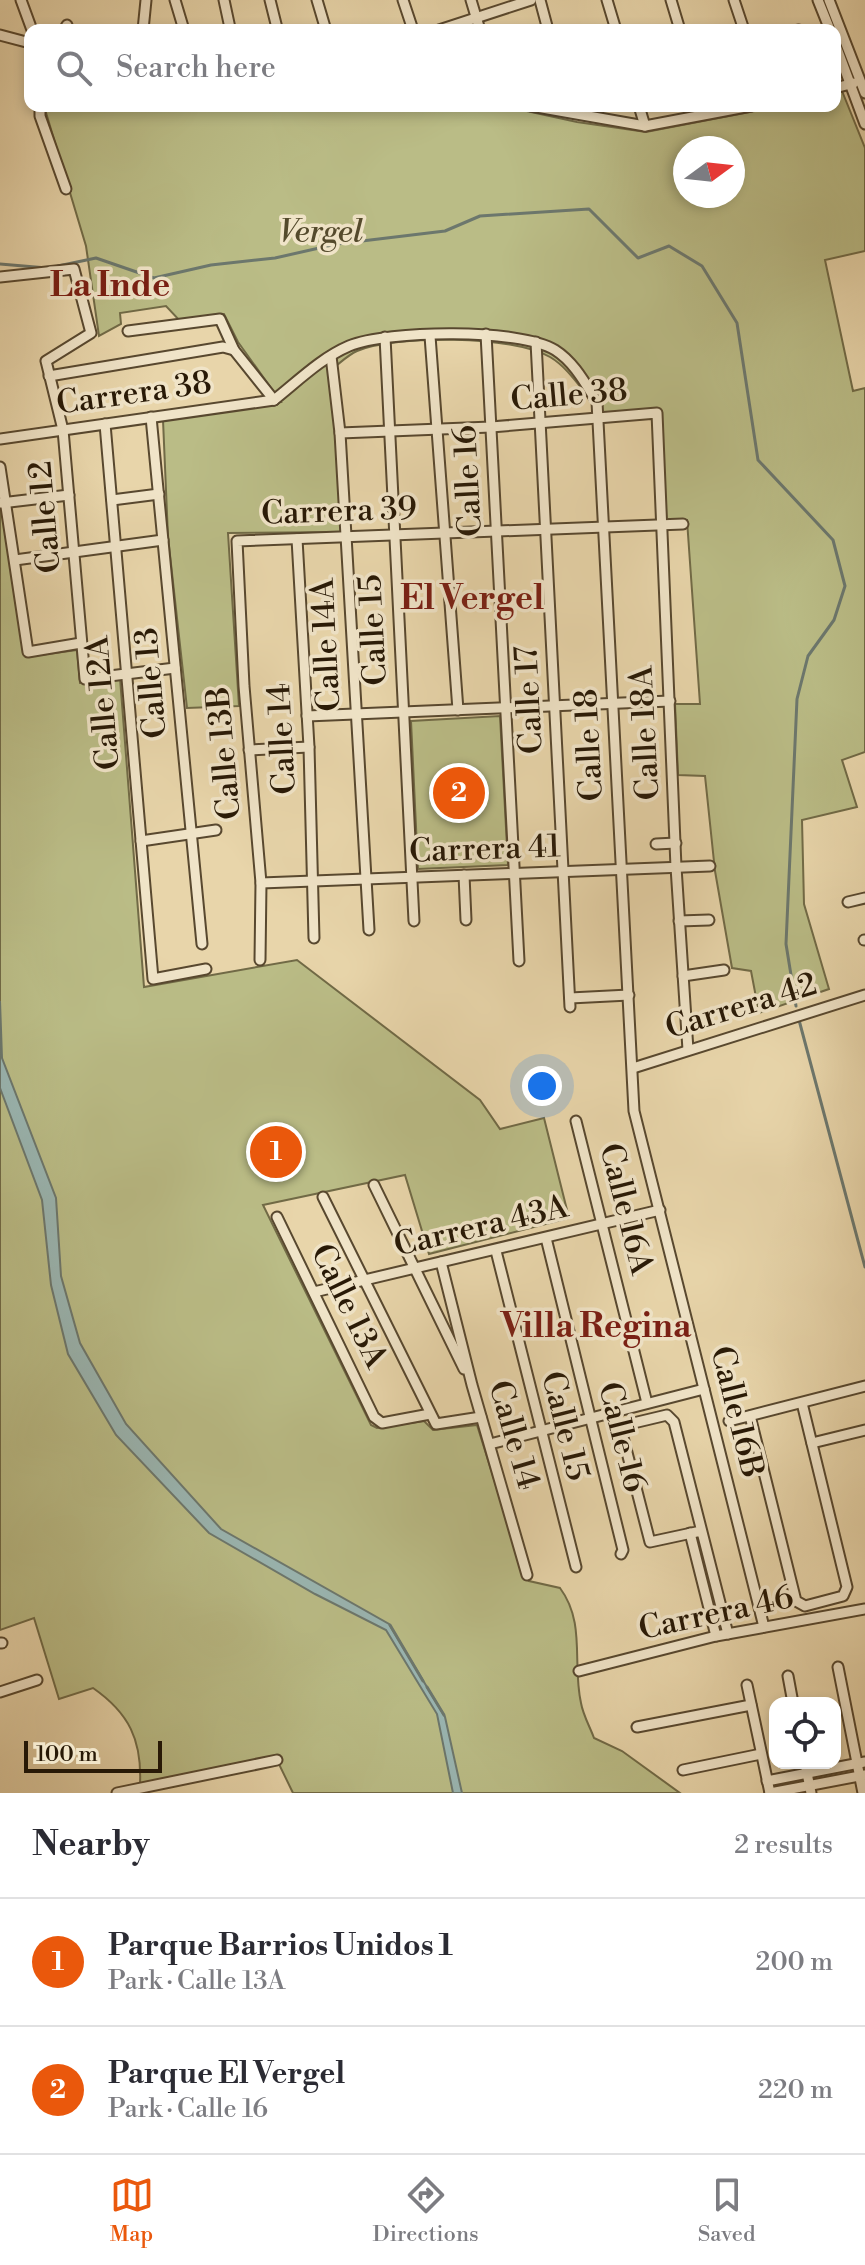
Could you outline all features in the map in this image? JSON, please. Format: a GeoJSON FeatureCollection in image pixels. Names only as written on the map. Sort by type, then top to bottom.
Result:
{"type":"FeatureCollection","features":[{"type":"Feature","properties":{"kind":"street"},"geometry":{"type":"LineString","coordinates":[[21,0],[30,24]]}},
{"type":"Feature","properties":{"kind":"street"},"geometry":{"type":"LineString","coordinates":[[144,24],[146,0]]}},
{"type":"Feature","properties":{"kind":"street"},"geometry":{"type":"LineString","coordinates":[[175,0],[182,24]]}},
{"type":"Feature","properties":{"kind":"street"},"geometry":{"type":"LineString","coordinates":[[224,0],[229,24]]}},
{"type":"Feature","properties":{"kind":"street"},"geometry":{"type":"LineString","coordinates":[[270,0],[276,24]]}},
{"type":"Feature","properties":{"kind":"street"},"geometry":{"type":"LineString","coordinates":[[317,0],[324,24]]}},
{"type":"Feature","properties":{"kind":"street"},"geometry":{"type":"LineString","coordinates":[[403,0],[411,24]]}},
{"type":"Feature","properties":{"kind":"street"},"geometry":{"type":"LineString","coordinates":[[471,0],[478,24]]}},
{"type":"Feature","properties":{"kind":"street"},"geometry":{"type":"LineString","coordinates":[[458,24],[531,0]]}},
{"type":"Feature","properties":{"kind":"street"},"geometry":{"type":"LineString","coordinates":[[540,0],[546,24]]}},
{"type":"Feature","properties":{"kind":"street"},"geometry":{"type":"LineString","coordinates":[[607,0],[614,24]]}},
{"type":"Feature","properties":{"kind":"street"},"geometry":{"type":"LineString","coordinates":[[671,0],[678,24]]}},
{"type":"Feature","properties":{"kind":"street"},"geometry":{"type":"LineString","coordinates":[[734,0],[742,24]]}},
{"type":"Feature","properties":{"kind":"street"},"geometry":{"type":"LineString","coordinates":[[818,0],[828,24]]}},
{"type":"Feature","properties":{"kind":"street"},"geometry":{"type":"LineString","coordinates":[[829,0],[838,24]]}},
{"type":"Feature","properties":{"kind":"street"},"geometry":{"type":"LineString","coordinates":[[841,31],[865,93]]}},
{"type":"Feature","properties":{"kind":"street"},"geometry":{"type":"LineString","coordinates":[[0,35],[24,41]]}},
{"type":"Feature","properties":{"kind":"street"},"geometry":{"type":"LineString","coordinates":[[841,59],[865,124]]}},
{"type":"Feature","properties":{"kind":"street"},"geometry":{"type":"LineString","coordinates":[[841,86],[861,82]]}},
{"type":"Feature","properties":{"kind":"street"},"geometry":{"type":"LineString","coordinates":[[40,112],[66,189]]}},
{"type":"Feature","properties":{"kind":"street"},"geometry":{"type":"LineString","coordinates":[[577,112],[645,126],[700,112]]}},
{"type":"Feature","properties":{"kind":"street"},"geometry":{"type":"LineString","coordinates":[[641,112],[645,126]]}},
{"type":"Feature","properties":{"kind":"street","name":"Calle 12"},"geometry":{"type":"LineString","coordinates":[[0,277],[74,269],[91,333],[46,361],[63,430],[85,679],[127,674]]}},
{"type":"Feature","properties":{"kind":"street"},"geometry":{"type":"LineString","coordinates":[[128,331],[220,319],[234,350],[274,400],[331,356],[351,345],[385,337],[486,334],[536,342]]}},
{"type":"Feature","properties":{"kind":"street","name":"Calle 16"},"geometry":{"type":"LineString","coordinates":[[486,334],[519,961]]}},
{"type":"Feature","properties":{"kind":"street"},"geometry":{"type":"LineString","coordinates":[[430,336],[458,710]]}},
{"type":"Feature","properties":{"kind":"street","name":"Calle 15"},"geometry":{"type":"LineString","coordinates":[[385,337],[414,921]]}},
{"type":"Feature","properties":{"kind":"street","name":"Calle 18"},"geometry":{"type":"LineString","coordinates":[[536,342],[555,350],[576,369],[597,402],[633,1068]]}},
{"type":"Feature","properties":{"kind":"street","name":"Calle 17"},"geometry":{"type":"LineString","coordinates":[[536,342],[570,1002],[629,995]]}},
{"type":"Feature","properties":{"kind":"street"},"geometry":{"type":"LineString","coordinates":[[49,376],[223,347],[234,350]]}},
{"type":"Feature","properties":{"kind":"street","name":"Calle 14A"},"geometry":{"type":"LineString","coordinates":[[331,356],[340,433],[369,930]]}},
{"type":"Feature","properties":{"kind":"street","name":"Carrera 38"},"geometry":{"type":"LineString","coordinates":[[0,439],[274,400]]}},
{"type":"Feature","properties":{"kind":"street","name":"Calle 38"},"geometry":{"type":"LineString","coordinates":[[340,433],[540,424],[657,413]]}},
{"type":"Feature","properties":{"kind":"street","name":"Calle 18A"},"geometry":{"type":"LineString","coordinates":[[657,413],[676,867],[688,1050]]}},
{"type":"Feature","properties":{"kind":"street","name":"Calle 13"},"geometry":{"type":"LineString","coordinates":[[151,417],[202,944]]}},
{"type":"Feature","properties":{"kind":"street","name":"Calle 12A"},"geometry":{"type":"LineString","coordinates":[[105,424],[153,979],[206,969]]}},
{"type":"Feature","properties":{"kind":"street"},"geometry":{"type":"LineString","coordinates":[[0,467],[3,503],[15,560],[28,652],[81,643]]}},
{"type":"Feature","properties":{"kind":"street"},"geometry":{"type":"LineString","coordinates":[[112,500],[159,494]]}},
{"type":"Feature","properties":{"kind":"street"},"geometry":{"type":"LineString","coordinates":[[3,503],[69,495]]}},
{"type":"Feature","properties":{"kind":"street","name":"Carrera 39"},"geometry":{"type":"LineString","coordinates":[[237,541],[683,524]]}},
{"type":"Feature","properties":{"kind":"street","name":"Calle 14"},"geometry":{"type":"LineString","coordinates":[[297,539],[309,747],[314,938]]}},
{"type":"Feature","properties":{"kind":"street"},"geometry":{"type":"LineString","coordinates":[[15,560],[163,540]]}},
{"type":"Feature","properties":{"kind":"street","name":"Calle 13B"},"geometry":{"type":"LineString","coordinates":[[237,541],[249,750],[261,883],[260,960]]}},
{"type":"Feature","properties":{"kind":"street"},"geometry":{"type":"LineString","coordinates":[[127,674],[175,668]]}},
{"type":"Feature","properties":{"kind":"street"},"geometry":{"type":"LineString","coordinates":[[307,716],[670,701]]}},
{"type":"Feature","properties":{"kind":"street"},"geometry":{"type":"LineString","coordinates":[[249,750],[309,747]]}},
{"type":"Feature","properties":{"kind":"street"},"geometry":{"type":"LineString","coordinates":[[141,841],[216,830]]}},
{"type":"Feature","properties":{"kind":"street"},"geometry":{"type":"LineString","coordinates":[[656,844],[676,843]]}},
{"type":"Feature","properties":{"kind":"street","name":"Carrera 41"},"geometry":{"type":"LineString","coordinates":[[261,883],[710,866]]}},
{"type":"Feature","properties":{"kind":"street"},"geometry":{"type":"LineString","coordinates":[[464,875],[466,920]]}},
{"type":"Feature","properties":{"kind":"street"},"geometry":{"type":"LineString","coordinates":[[848,902],[865,898]]}},
{"type":"Feature","properties":{"kind":"street"},"geometry":{"type":"LineString","coordinates":[[679,921],[709,920]]}},
{"type":"Feature","properties":{"kind":"street"},"geometry":{"type":"LineString","coordinates":[[683,976],[724,970]]}},
{"type":"Feature","properties":{"kind":"street","name":"Carrera 42"},"geometry":{"type":"LineString","coordinates":[[633,1068],[865,995]]}},
{"type":"Feature","properties":{"kind":"street","name":"Calle 16B"},"geometry":{"type":"LineString","coordinates":[[633,1068],[634,1111],[764,1627]]}},
{"type":"Feature","properties":{"kind":"street","name":"Calle 16A"},"geometry":{"type":"LineString","coordinates":[[576,1121],[647,1403]]}},
{"type":"Feature","properties":{"kind":"street"},"geometry":{"type":"LineString","coordinates":[[374,1185],[472,1385]]}},
{"type":"Feature","properties":{"kind":"street"},"geometry":{"type":"LineString","coordinates":[[323,1197],[430,1414],[440,1426],[481,1417]]}},
{"type":"Feature","properties":{"kind":"street","name":"Carrera 43A"},"geometry":{"type":"LineString","coordinates":[[314,1292],[660,1210]]}},
{"type":"Feature","properties":{"kind":"street","name":"Calle 13A"},"geometry":{"type":"LineString","coordinates":[[277,1217],[374,1417],[382,1423],[430,1414]]}},
{"type":"Feature","properties":{"kind":"street","name":"Calle 16"},"geometry":{"type":"LineString","coordinates":[[546,1238],[623,1550],[621,1554]]}},
{"type":"Feature","properties":{"kind":"street","name":"Calle 15"},"geometry":{"type":"LineString","coordinates":[[496,1251],[538,1431],[576,1567]]}},
{"type":"Feature","properties":{"kind":"street","name":"Calle 14"},"geometry":{"type":"LineString","coordinates":[[441,1262],[472,1385],[527,1575]]}},
{"type":"Feature","properties":{"kind":"street"},"geometry":{"type":"LineString","coordinates":[[729,1421],[865,1386]]}},
{"type":"Feature","properties":{"kind":"street"},"geometry":{"type":"LineString","coordinates":[[490,1444],[704,1389]]}},
{"type":"Feature","properties":{"kind":"street"},"geometry":{"type":"LineString","coordinates":[[750,1416],[796,1601],[805,1606],[843,1596],[847,1587],[802,1403]]}},
{"type":"Feature","properties":{"kind":"street"},"geometry":{"type":"LineString","coordinates":[[701,1531],[650,1542],[622,1433],[625,1425],[667,1415],[673,1419],[728,1634]]}},
{"type":"Feature","properties":{"kind":"street"},"geometry":{"type":"LineString","coordinates":[[812,1443],[865,1430]]}},
{"type":"Feature","properties":{"kind":"street"},"geometry":{"type":"LineString","coordinates":[[690,1533],[716,1636]]}},
{"type":"Feature","properties":{"kind":"street","name":"Carrera 46"},"geometry":{"type":"LineString","coordinates":[[579,1671],[716,1636],[865,1610]]}},
{"type":"Feature","properties":{"kind":"street"},"geometry":{"type":"LineString","coordinates":[[838,1667],[861,1763],[863,1793]]}},
{"type":"Feature","properties":{"kind":"street"},"geometry":{"type":"LineString","coordinates":[[788,1676],[792,1697]]}},
{"type":"Feature","properties":{"kind":"street"},"geometry":{"type":"LineString","coordinates":[[0,1692],[37,1680]]}},
{"type":"Feature","properties":{"kind":"street"},"geometry":{"type":"LineString","coordinates":[[747,1685],[770,1793],[810,1790],[862,1776]]}},
{"type":"Feature","properties":{"kind":"street"},"geometry":{"type":"LineString","coordinates":[[637,1727],[751,1705]]}},
{"type":"Feature","properties":{"kind":"street"},"geometry":{"type":"LineString","coordinates":[[683,1770],[761,1754]]}},
{"type":"Feature","properties":{"kind":"street"},"geometry":{"type":"LineString","coordinates":[[117,1793],[277,1760]]}},
{"type":"Feature","properties":{"kind":"street"},"geometry":{"type":"LineString","coordinates":[[841,1765],[861,1763]]}},
{"type":"Feature","properties":{"kind":"street"},"geometry":{"type":"LineString","coordinates":[[767,1781],[803,1769]]}},
{"type":"Feature","properties":{"kind":"street"},"geometry":{"type":"LineString","coordinates":[[806,1769],[810,1790]]}},
{"type":"Feature","properties":{"kind":"green space","name":"Vergel"},"geometry":{"type":"Polygon","coordinates":[[[842,91],[865,148],[865,251],[825,260],[853,391],[865,388],[865,752],[842,760],[857,807],[802,820],[804,904],[829,989],[759,1013],[751,971],[732,968],[715,871],[705,776],[678,775],[675,704],[700,704],[687,520],[664,521],[659,412],[604,414],[558,362],[533,350],[510,345],[483,341],[425,340],[375,346],[350,355],[332,369],[342,532],[228,533],[239,706],[187,708],[168,537],[163,420],[281,402],[238,342],[224,314],[180,321],[166,306],[120,313],[121,324],[99,336],[86,246],[46,112],[531,112],[646,132],[750,112],[841,112],[842,91]]]}},
{"type":"Feature","properties":{"kind":"green space"},"geometry":{"type":"Polygon","coordinates":[[[0,493],[26,657],[77,650],[80,683],[120,678],[144,987],[297,960],[480,1100],[500,1129],[544,1118],[569,1218],[429,1254],[405,1175],[263,1205],[371,1425],[377,1428],[424,1421],[433,1430],[477,1425],[524,1575],[529,1581],[560,1588],[568,1601],[576,1629],[581,1703],[594,1738],[622,1751],[680,1793],[293,1793],[277,1760],[140,1784],[136,1741],[116,1707],[93,1688],[59,1699],[34,1618],[0,1630],[0,493]]]}},
{"type":"Feature","properties":{"kind":"green space"},"geometry":{"type":"Polygon","coordinates":[[[500,716],[508,865],[418,869],[411,721],[500,716]]]}},
{"type":"Feature","properties":{"kind":"water"},"geometry":{"type":"Polygon","coordinates":[[[0,1001],[2,1058],[56,1198],[61,1276],[80,1343],[126,1424],[221,1529],[389,1624],[445,1717],[462,1793],[453,1793],[437,1714],[386,1630],[315,1594],[209,1533],[116,1435],[68,1354],[51,1285],[42,1200],[0,1088],[0,1001]]]}},
{"type":"Feature","properties":{"kind":"waterway"},"geometry":{"type":"LineString","coordinates":[[58,266],[96,258],[154,278],[211,265],[275,258],[337,244],[445,231],[480,216],[589,209],[638,258],[669,246],[702,266],[737,323],[758,460],[833,540],[845,586],[834,620],[808,656],[797,699],[786,944],[796,1006]]}},
{"type":"Feature","properties":{"kind":"waterway"},"geometry":{"type":"LineString","coordinates":[[0,264],[47,268]]}},
{"type":"Feature","properties":{"kind":"waterway"},"geometry":{"type":"LineString","coordinates":[[799,1020],[865,1267]]}},
{"type":"Feature","properties":{"kind":"waterway"},"geometry":{"type":"LineString","coordinates":[[390,1625],[423,1681]]}},
{"type":"Feature","properties":{"kind":"waterway"},"geometry":{"type":"LineString","coordinates":[[427,1687],[444,1715]]}},
{"type":"Feature","properties":{"kind":"place","name":"Parque El Vergel"},"geometry":{"type":"Point","coordinates":[459,793]}},
{"type":"Feature","properties":{"kind":"place","name":"Parque Barrios Unidos 1"},"geometry":{"type":"Point","coordinates":[276,1152]}},
{"type":"Feature","properties":{"kind":"district","name":"La Inde"},"geometry":{"type":"Point","coordinates":[110,286]}},
{"type":"Feature","properties":{"kind":"district","name":"El Vergel"},"geometry":{"type":"Point","coordinates":[472,599]}},
{"type":"Feature","properties":{"kind":"district","name":"Villa Regina"},"geometry":{"type":"Point","coordinates":[596,1327]}}]}
